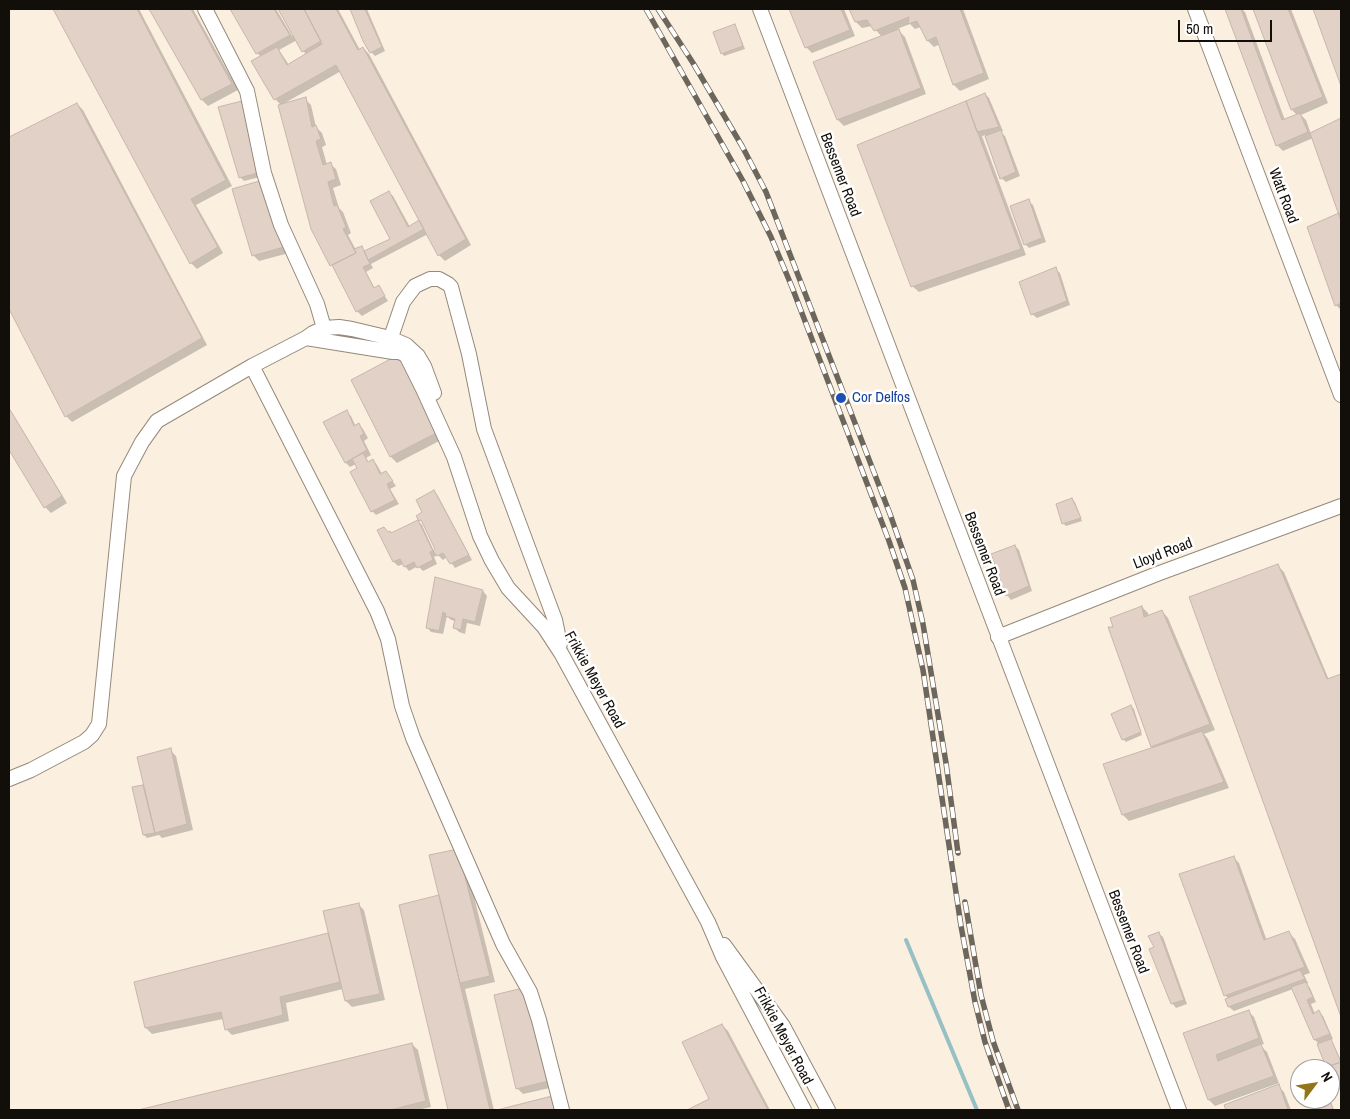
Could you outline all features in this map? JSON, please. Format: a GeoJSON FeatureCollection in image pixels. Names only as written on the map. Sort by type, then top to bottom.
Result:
{"type":"FeatureCollection","features":[{"type":"Feature","properties":{"kind":"street"},"geometry":{"type":"LineString","coordinates":[[206,9],[247,90],[264,174],[281,225],[317,304],[324,335]]}},
{"type":"Feature","properties":{"kind":"street","name":"Bessemer Road"},"geometry":{"type":"LineString","coordinates":[[760,9],[1179,1110]]}},
{"type":"Feature","properties":{"kind":"street","name":"Watt Road"},"geometry":{"type":"LineString","coordinates":[[1195,9],[1341,395]]}},
{"type":"Feature","properties":{"kind":"street"},"geometry":{"type":"LineString","coordinates":[[388,345],[403,302],[415,286],[430,279],[439,279],[451,287],[469,354],[484,429],[555,620],[561,652]]}},
{"type":"Feature","properties":{"kind":"street","name":"Frikkie Meyer Road"},"geometry":{"type":"LineString","coordinates":[[252,366],[306,338],[324,335],[388,345],[407,357],[424,389],[454,457],[480,536],[492,561],[508,588],[544,627],[561,652],[708,922],[727,965],[804,1110]]}},
{"type":"Feature","properties":{"kind":"street"},"geometry":{"type":"LineString","coordinates":[[9,779],[31,770],[84,742],[92,735],[99,724],[124,476],[142,442],[158,421],[252,366],[377,611],[388,639],[402,706],[413,738],[503,944],[530,992],[562,1110]]}},
{"type":"Feature","properties":{"kind":"street","name":"Lloyd Road"},"geometry":{"type":"LineString","coordinates":[[998,637],[1157,574],[1341,506]]}},
{"type":"Feature","properties":{"kind":"street","name":"Frikkie Meyer Road"},"geometry":{"type":"LineString","coordinates":[[708,922],[783,1026],[828,1110]]}},
{"type":"Feature","properties":{"kind":"building"},"geometry":{"type":"Polygon","coordinates":[[[53,9],[137,9],[226,180],[191,199],[218,247],[190,264],[53,9]]]}},
{"type":"Feature","properties":{"kind":"building"},"geometry":{"type":"Polygon","coordinates":[[[149,9],[191,9],[232,84],[201,100],[149,9]]]}},
{"type":"Feature","properties":{"kind":"building"},"geometry":{"type":"Polygon","coordinates":[[[230,9],[274,9],[290,35],[256,54],[230,9]]]}},
{"type":"Feature","properties":{"kind":"building"},"geometry":{"type":"Polygon","coordinates":[[[278,9],[304,9],[321,41],[302,52],[278,9]]]}},
{"type":"Feature","properties":{"kind":"building"},"geometry":{"type":"Polygon","coordinates":[[[304,9],[336,9],[358,50],[363,47],[466,239],[438,256],[336,65],[274,100],[251,61],[277,47],[287,65],[322,44],[304,9]]]}},
{"type":"Feature","properties":{"kind":"building"},"geometry":{"type":"Polygon","coordinates":[[[350,9],[365,9],[382,47],[370,53],[350,9]]]}},
{"type":"Feature","properties":{"kind":"building"},"geometry":{"type":"Polygon","coordinates":[[[789,9],[841,9],[850,30],[805,48],[789,9]]]}},
{"type":"Feature","properties":{"kind":"building"},"geometry":{"type":"Polygon","coordinates":[[[849,9],[960,9],[984,73],[953,85],[936,37],[927,41],[917,21],[908,24],[909,17],[874,31],[867,20],[855,22],[849,9]]]}},
{"type":"Feature","properties":{"kind":"building"},"geometry":{"type":"Polygon","coordinates":[[[1225,9],[1241,9],[1282,120],[1300,113],[1308,132],[1276,146],[1225,9]]]}},
{"type":"Feature","properties":{"kind":"building"},"geometry":{"type":"Polygon","coordinates":[[[1253,9],[1288,9],[1323,97],[1291,110],[1253,9]]]}},
{"type":"Feature","properties":{"kind":"building"},"geometry":{"type":"Polygon","coordinates":[[[1313,9],[1341,9],[1341,86],[1313,9]]]}},
{"type":"Feature","properties":{"kind":"building"},"geometry":{"type":"Polygon","coordinates":[[[735,24],[743,46],[721,54],[713,32],[735,24]]]}},
{"type":"Feature","properties":{"kind":"building"},"geometry":{"type":"Polygon","coordinates":[[[899,29],[921,88],[837,120],[813,62],[899,29]]]}},
{"type":"Feature","properties":{"kind":"building"},"geometry":{"type":"Polygon","coordinates":[[[985,93],[999,127],[977,132],[966,101],[985,93]]]}},
{"type":"Feature","properties":{"kind":"building"},"geometry":{"type":"Polygon","coordinates":[[[306,97],[312,127],[316,125],[321,139],[316,141],[323,165],[331,162],[336,179],[328,182],[334,206],[337,205],[346,227],[343,229],[356,253],[330,266],[311,229],[278,105],[306,97]]]}},
{"type":"Feature","properties":{"kind":"building"},"geometry":{"type":"Polygon","coordinates":[[[242,101],[261,172],[239,178],[218,107],[242,101]]]}},
{"type":"Feature","properties":{"kind":"building"},"geometry":{"type":"Polygon","coordinates":[[[966,101],[1021,249],[911,287],[857,145],[966,101]]]}},
{"type":"Feature","properties":{"kind":"building"},"geometry":{"type":"Polygon","coordinates":[[[77,103],[202,338],[65,417],[9,309],[9,137],[77,103]]]}},
{"type":"Feature","properties":{"kind":"building"},"geometry":{"type":"Polygon","coordinates":[[[1341,118],[1341,221],[1310,133],[1341,118]]]}},
{"type":"Feature","properties":{"kind":"building"},"geometry":{"type":"Polygon","coordinates":[[[1001,130],[1016,172],[1000,179],[985,136],[1001,130]]]}},
{"type":"Feature","properties":{"kind":"building"},"geometry":{"type":"Polygon","coordinates":[[[263,180],[284,247],[252,256],[232,189],[263,180]]]}},
{"type":"Feature","properties":{"kind":"building"},"geometry":{"type":"Polygon","coordinates":[[[389,191],[408,227],[419,220],[424,229],[368,260],[364,251],[390,239],[370,201],[389,191]]]}},
{"type":"Feature","properties":{"kind":"building"},"geometry":{"type":"Polygon","coordinates":[[[1029,199],[1042,238],[1024,245],[1010,206],[1029,199]]]}},
{"type":"Feature","properties":{"kind":"building"},"geometry":{"type":"Polygon","coordinates":[[[1339,213],[1341,220],[1341,303],[1335,306],[1307,227],[1339,213]]]}},
{"type":"Feature","properties":{"kind":"building"},"geometry":{"type":"Polygon","coordinates":[[[362,246],[370,264],[363,267],[374,288],[379,285],[385,296],[356,312],[332,265],[356,253],[354,249],[362,246]]]}},
{"type":"Feature","properties":{"kind":"building"},"geometry":{"type":"Polygon","coordinates":[[[1056,267],[1067,301],[1031,315],[1019,282],[1056,267]]]}},
{"type":"Feature","properties":{"kind":"building"},"geometry":{"type":"Polygon","coordinates":[[[398,355],[438,432],[390,457],[351,380],[398,355]]]}},
{"type":"Feature","properties":{"kind":"building"},"geometry":{"type":"Polygon","coordinates":[[[9,408],[62,496],[44,508],[9,450],[9,408]]]}},
{"type":"Feature","properties":{"kind":"building"},"geometry":{"type":"Polygon","coordinates":[[[347,410],[354,426],[359,423],[364,434],[360,436],[367,450],[345,463],[323,422],[347,410]]]}},
{"type":"Feature","properties":{"kind":"building"},"geometry":{"type":"Polygon","coordinates":[[[363,453],[368,462],[373,459],[380,474],[386,471],[393,481],[387,484],[395,500],[371,512],[350,472],[357,468],[352,459],[363,453]]]}},
{"type":"Feature","properties":{"kind":"building"},"geometry":{"type":"Polygon","coordinates":[[[434,490],[469,555],[450,564],[443,553],[437,556],[433,551],[435,549],[421,520],[419,521],[416,516],[422,512],[416,500],[434,490]]]}},
{"type":"Feature","properties":{"kind":"building"},"geometry":{"type":"Polygon","coordinates":[[[1072,498],[1081,518],[1062,524],[1056,504],[1072,498]]]}},
{"type":"Feature","properties":{"kind":"building"},"geometry":{"type":"Polygon","coordinates":[[[418,520],[433,551],[430,552],[433,560],[417,568],[414,562],[404,567],[400,559],[393,562],[377,530],[384,527],[391,533],[418,520]]]}},
{"type":"Feature","properties":{"kind":"building"},"geometry":{"type":"Polygon","coordinates":[[[1015,545],[1029,586],[1006,596],[991,554],[1015,545]]]}},
{"type":"Feature","properties":{"kind":"building"},"geometry":{"type":"Polygon","coordinates":[[[1278,564],[1327,679],[1341,674],[1341,1017],[1189,597],[1278,564]]]}},
{"type":"Feature","properties":{"kind":"building"},"geometry":{"type":"Polygon","coordinates":[[[435,577],[483,590],[475,622],[463,619],[461,630],[453,628],[455,619],[445,616],[446,614],[443,612],[439,631],[426,628],[435,577]]]}},
{"type":"Feature","properties":{"kind":"building"},"geometry":{"type":"Polygon","coordinates":[[[1142,606],[1144,617],[1162,610],[1210,724],[1151,747],[1108,627],[1113,627],[1110,618],[1142,606]]]}},
{"type":"Feature","properties":{"kind":"building"},"geometry":{"type":"Polygon","coordinates":[[[1131,705],[1141,732],[1122,740],[1111,714],[1131,705]]]}},
{"type":"Feature","properties":{"kind":"building"},"geometry":{"type":"Polygon","coordinates":[[[1202,731],[1224,782],[1122,815],[1103,764],[1202,731]]]}},
{"type":"Feature","properties":{"kind":"building"},"geometry":{"type":"Polygon","coordinates":[[[171,748],[187,824],[155,833],[137,757],[171,748]]]}},
{"type":"Feature","properties":{"kind":"building"},"geometry":{"type":"Polygon","coordinates":[[[143,785],[155,833],[143,835],[132,787],[143,785]]]}},
{"type":"Feature","properties":{"kind":"building"},"geometry":{"type":"Polygon","coordinates":[[[458,849],[490,976],[460,983],[429,855],[458,849]]]}},
{"type":"Feature","properties":{"kind":"building"},"geometry":{"type":"Polygon","coordinates":[[[1234,856],[1264,940],[1289,931],[1305,967],[1224,996],[1179,874],[1234,856]]]}},
{"type":"Feature","properties":{"kind":"building"},"geometry":{"type":"Polygon","coordinates":[[[439,895],[490,1110],[448,1110],[399,905],[439,895]]]}},
{"type":"Feature","properties":{"kind":"building"},"geometry":{"type":"Polygon","coordinates":[[[359,903],[380,994],[345,1001],[323,911],[359,903]]]}},
{"type":"Feature","properties":{"kind":"building"},"geometry":{"type":"Polygon","coordinates":[[[1159,932],[1184,1000],[1171,1004],[1149,949],[1154,947],[1148,936],[1159,932]]]}},
{"type":"Feature","properties":{"kind":"building"},"geometry":{"type":"Polygon","coordinates":[[[328,933],[340,982],[280,997],[283,1015],[225,1030],[221,1012],[145,1028],[134,982],[328,933]]]}},
{"type":"Feature","properties":{"kind":"building"},"geometry":{"type":"Polygon","coordinates":[[[1300,970],[1305,979],[1228,1007],[1225,999],[1300,970]]]}},
{"type":"Feature","properties":{"kind":"building"},"geometry":{"type":"Polygon","coordinates":[[[1306,982],[1313,997],[1307,1000],[1313,1014],[1319,1010],[1330,1034],[1314,1040],[1291,987],[1306,982]]]}},
{"type":"Feature","properties":{"kind":"building"},"geometry":{"type":"Polygon","coordinates":[[[523,988],[549,1081],[516,1089],[494,995],[523,988]]]}},
{"type":"Feature","properties":{"kind":"building"},"geometry":{"type":"Polygon","coordinates":[[[1249,1010],[1259,1038],[1216,1055],[1218,1061],[1261,1044],[1274,1076],[1208,1100],[1183,1033],[1249,1010]]]}},
{"type":"Feature","properties":{"kind":"building"},"geometry":{"type":"Polygon","coordinates":[[[722,1024],[768,1110],[687,1110],[709,1099],[682,1042],[722,1024]]]}},
{"type":"Feature","properties":{"kind":"building"},"geometry":{"type":"Polygon","coordinates":[[[1331,1039],[1340,1059],[1323,1059],[1317,1044],[1331,1039]]]}},
{"type":"Feature","properties":{"kind":"building"},"geometry":{"type":"Polygon","coordinates":[[[412,1043],[426,1101],[390,1110],[138,1110],[412,1043]]]}},
{"type":"Feature","properties":{"kind":"building"},"geometry":{"type":"Polygon","coordinates":[[[1341,1062],[1341,1092],[1340,1090],[1341,1062]]]}},
{"type":"Feature","properties":{"kind":"building"},"geometry":{"type":"Polygon","coordinates":[[[1279,1084],[1288,1110],[1226,1110],[1224,1105],[1279,1084]]]}},
{"type":"Feature","properties":{"kind":"building"},"geometry":{"type":"Polygon","coordinates":[[[552,1096],[555,1110],[497,1110],[552,1096]]]}},
{"type":"Feature","properties":{"kind":"waterway"},"geometry":{"type":"LineString","coordinates":[[906,940],[977,1110]]}},
{"type":"Feature","properties":{"kind":"railway"},"geometry":{"type":"LineString","coordinates":[[646,9],[743,181],[771,237],[889,541],[905,588],[923,670],[961,926],[975,1002],[985,1042],[1009,1110]]}},
{"type":"Feature","properties":{"kind":"railway"},"geometry":{"type":"LineString","coordinates":[[658,9],[693,63],[742,146],[766,192],[890,514],[913,580],[923,624],[946,763],[958,853]]}},
{"type":"Feature","properties":{"kind":"railway"},"geometry":{"type":"LineString","coordinates":[[965,902],[981,995],[993,1041],[1018,1110]]}},
{"type":"Feature","properties":{"kind":"place","name":"Cor Delfos"},"geometry":{"type":"Point","coordinates":[841,398]}}]}
